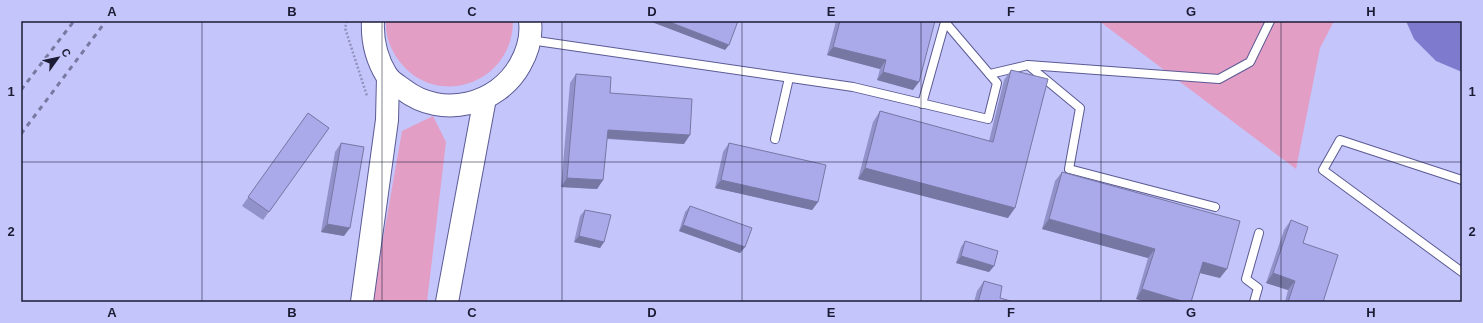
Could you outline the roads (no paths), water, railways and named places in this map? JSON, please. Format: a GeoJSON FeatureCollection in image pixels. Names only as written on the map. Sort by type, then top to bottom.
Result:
{"type":"FeatureCollection","features":[{"type":"Feature","properties":{"kind":"main road"},"geometry":{"type":"LineString","coordinates":[[362,302],[387,120],[388,77],[376,50],[372,32],[373,21]]}},
{"type":"Feature","properties":{"kind":"main road"},"geometry":{"type":"LineString","coordinates":[[388,77],[418,99],[439,105],[461,105],[485,98],[500,89],[514,76],[526,54],[530,30]]}},
{"type":"Feature","properties":{"kind":"main road"},"geometry":{"type":"LineString","coordinates":[[447,302],[485,98]]}},
{"type":"Feature","properties":{"kind":"lane"},"geometry":{"type":"LineString","coordinates":[[990,74],[1028,66],[1219,79],[1250,62],[1270,21]]}},
{"type":"Feature","properties":{"kind":"lane"},"geometry":{"type":"LineString","coordinates":[[530,30],[789,78],[853,87],[922,104],[988,119],[997,83],[945,22],[922,104]]}},
{"type":"Feature","properties":{"kind":"lane"},"geometry":{"type":"LineString","coordinates":[[1028,66],[1080,108],[1069,169],[1215,208]]}},
{"type":"Feature","properties":{"kind":"lane"},"geometry":{"type":"LineString","coordinates":[[775,139],[789,78]]}},
{"type":"Feature","properties":{"kind":"lane"},"geometry":{"type":"LineString","coordinates":[[1462,180],[1340,140],[1323,170],[1462,272]]}},
{"type":"Feature","properties":{"kind":"lane"},"geometry":{"type":"LineString","coordinates":[[1254,302],[1258,288],[1246,279],[1259,233]]}},
{"type":"Feature","properties":{"kind":"railway"},"geometry":{"type":"LineString","coordinates":[[21,90],[74,21]]}},
{"type":"Feature","properties":{"kind":"railway"},"geometry":{"type":"LineString","coordinates":[[21,134],[106,21]]}}]}
